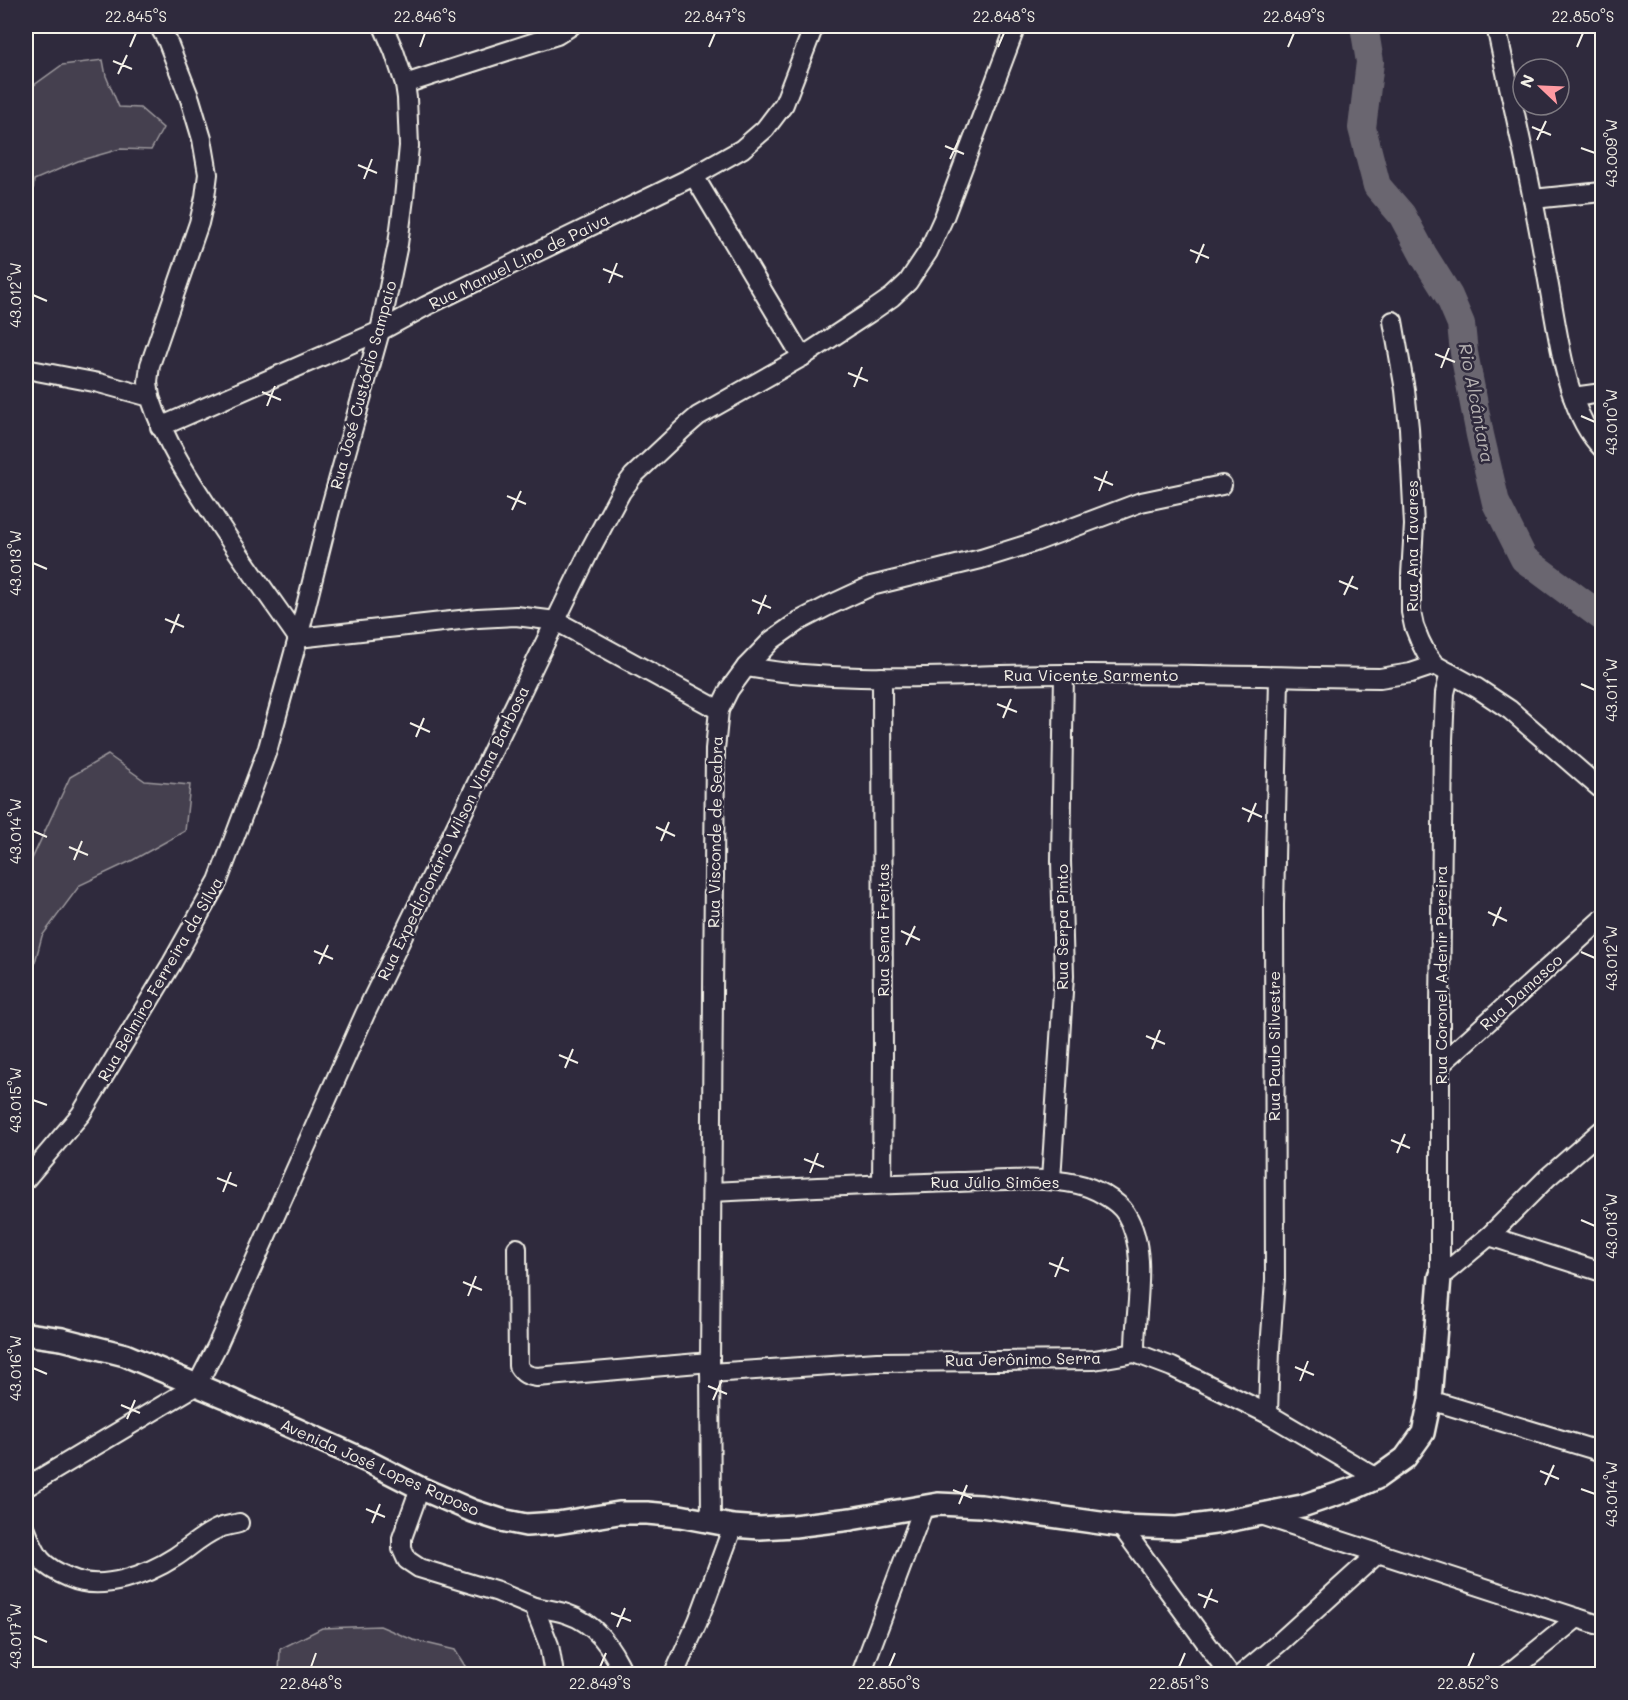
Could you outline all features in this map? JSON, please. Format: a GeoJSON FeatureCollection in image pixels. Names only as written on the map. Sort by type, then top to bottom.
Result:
{"type":"FeatureCollection","features":[{"type":"Feature","properties":{"kind":"street"},"geometry":{"type":"LineString","coordinates":[[159,26],[167,40],[190,99],[202,139],[208,174],[199,223],[150,365],[148,382],[150,397],[160,427],[180,465],[240,557],[298,638],[478,618],[516,616],[556,621],[719,710]]}},
{"type":"Feature","properties":{"kind":"street","name":"Rua José Custódio Sampaio"},"geometry":{"type":"LineString","coordinates":[[298,638],[334,496],[380,331],[398,244],[409,146],[407,98],[405,84],[394,51],[383,26]]}},
{"type":"Feature","properties":{"kind":"street"},"geometry":{"type":"LineString","coordinates":[[405,84],[557,35],[571,26]]}},
{"type":"Feature","properties":{"kind":"street","name":"Rua Manuel Lino de Paiva"},"geometry":{"type":"LineString","coordinates":[[160,427],[380,331],[426,306],[694,177],[742,149],[765,129],[784,104],[814,26]]}},
{"type":"Feature","properties":{"kind":"street","name":"Rua Expedicionário Wilson Viana Barbosa"},"geometry":{"type":"LineString","coordinates":[[197,1385],[217,1346],[364,1014],[590,550],[621,492],[633,476],[698,416],[802,357],[891,297],[908,282],[928,252],[944,217],[1016,26]]}},
{"type":"Feature","properties":{"kind":"street"},"geometry":{"type":"LineString","coordinates":[[1496,26],[1533,199],[1562,358],[1574,398],[1591,435],[1602,448]]}},
{"type":"Feature","properties":{"kind":"street"},"geometry":{"type":"LineString","coordinates":[[694,177],[802,357]]}},
{"type":"Feature","properties":{"kind":"street"},"geometry":{"type":"LineString","coordinates":[[1533,199],[1602,192]]}},
{"type":"Feature","properties":{"kind":"street","name":"Rua Ana Tavares"},"geometry":{"type":"LineString","coordinates":[[1393,321],[1405,390],[1413,482],[1411,612],[1420,641],[1426,653],[1443,669],[1510,710],[1602,790]]}},
{"type":"Feature","properties":{"kind":"street"},"geometry":{"type":"LineString","coordinates":[[26,369],[99,383],[150,397]]}},
{"type":"Feature","properties":{"kind":"street"},"geometry":{"type":"LineString","coordinates":[[1574,398],[1602,393]]}},
{"type":"Feature","properties":{"kind":"street","name":"Rua Visconde de Seabra"},"geometry":{"type":"LineString","coordinates":[[711,1521],[715,749],[719,710],[729,690],[746,667],[772,640],[800,621],[871,586],[1022,547],[1141,502],[1222,485]]}},
{"type":"Feature","properties":{"kind":"street","name":"Rua Belmiro Ferreira da Silva"},"geometry":{"type":"LineString","coordinates":[[26,1179],[81,1114],[172,963],[218,880],[268,748],[298,638]]}},
{"type":"Feature","properties":{"kind":"street","name":"Rua Vicente Sarmento"},"geometry":{"type":"LineString","coordinates":[[746,667],[785,674],[882,676],[1064,674],[1279,678],[1380,678],[1443,669]]}},
{"type":"Feature","properties":{"kind":"street","name":"Rua Coronel Adenir Pereira"},"geometry":{"type":"LineString","coordinates":[[1440,1277],[1443,740],[1446,693],[1443,669]]}},
{"type":"Feature","properties":{"kind":"street","name":"Rua Serpa Pinto"},"geometry":{"type":"LineString","coordinates":[[1051,1180],[1064,976],[1061,850],[1064,674]]}},
{"type":"Feature","properties":{"kind":"street","name":"Rua Sena Freitas"},"geometry":{"type":"LineString","coordinates":[[882,676],[884,1045],[882,1184]]}},
{"type":"Feature","properties":{"kind":"street","name":"Rua Paulo Silvestre"},"geometry":{"type":"LineString","coordinates":[[1268,1414],[1275,1280],[1274,904],[1279,678]]}},
{"type":"Feature","properties":{"kind":"street","name":"Rua Damasco"},"geometry":{"type":"LineString","coordinates":[[1440,1065],[1602,919]]}},
{"type":"Feature","properties":{"kind":"street"},"geometry":{"type":"LineString","coordinates":[[1440,1277],[1489,1236],[1548,1177],[1602,1130]]}},
{"type":"Feature","properties":{"kind":"street","name":"Rua Júlio Simões"},"geometry":{"type":"LineString","coordinates":[[712,1192],[882,1184],[1051,1180],[1079,1184],[1102,1193],[1126,1213],[1137,1240],[1139,1270],[1135,1353]]}},
{"type":"Feature","properties":{"kind":"street"},"geometry":{"type":"LineString","coordinates":[[1489,1236],[1602,1272]]}},
{"type":"Feature","properties":{"kind":"street","name":"Rua Jerônimo Serra"},"geometry":{"type":"LineString","coordinates":[[517,1248],[518,1366],[528,1376],[877,1362],[1094,1360],[1135,1353]]}},
{"type":"Feature","properties":{"kind":"street","name":"Avenida José Lopes Raposo"},"geometry":{"type":"LineString","coordinates":[[26,1334],[62,1339],[125,1355],[369,1462],[473,1511],[526,1525],[556,1523],[619,1513],[658,1514],[760,1528],[851,1520],[938,1504],[981,1506],[1121,1526],[1177,1528],[1302,1506],[1377,1478],[1405,1458],[1423,1433],[1430,1400],[1440,1277]]}},
{"type":"Feature","properties":{"kind":"street"},"geometry":{"type":"LineString","coordinates":[[1135,1353],[1172,1367],[1268,1414],[1377,1478]]}},
{"type":"Feature","properties":{"kind":"street"},"geometry":{"type":"LineString","coordinates":[[26,1487],[197,1385]]}},
{"type":"Feature","properties":{"kind":"street"},"geometry":{"type":"LineString","coordinates":[[1430,1400],[1602,1452]]}},
{"type":"Feature","properties":{"kind":"street"},"geometry":{"type":"LineString","coordinates":[[420,1488],[402,1538],[402,1549],[407,1560],[419,1568],[498,1592],[534,1606],[568,1614],[601,1635],[624,1674]]}},
{"type":"Feature","properties":{"kind":"street"},"geometry":{"type":"LineString","coordinates":[[861,1674],[924,1506]]}},
{"type":"Feature","properties":{"kind":"street"},"geometry":{"type":"LineString","coordinates":[[1261,1515],[1602,1626]]}},
{"type":"Feature","properties":{"kind":"street"},"geometry":{"type":"LineString","coordinates":[[26,1530],[35,1554],[51,1570],[77,1581],[104,1584],[135,1576],[174,1558],[202,1537],[219,1528],[239,1523]]}},
{"type":"Feature","properties":{"kind":"street"},"geometry":{"type":"LineString","coordinates":[[674,1674],[698,1621],[734,1526]]}},
{"type":"Feature","properties":{"kind":"street"},"geometry":{"type":"LineString","coordinates":[[1121,1526],[1229,1674]]}},
{"type":"Feature","properties":{"kind":"street"},"geometry":{"type":"LineString","coordinates":[[1242,1674],[1377,1554]]}},
{"type":"Feature","properties":{"kind":"street"},"geometry":{"type":"LineString","coordinates":[[534,1606],[549,1645],[554,1674]]}},
{"type":"Feature","properties":{"kind":"street"},"geometry":{"type":"LineString","coordinates":[[1508,1674],[1577,1618]]}},
{"type":"Feature","properties":{"kind":"shaded area"},"geometry":{"type":"Polygon","coordinates":[[[103,60],[106,76],[119,107],[140,108],[163,128],[151,150],[120,149],[78,161],[34,180],[26,241],[26,91],[62,65],[103,60]]]}},
{"type":"Feature","properties":{"kind":"shaded area"},"geometry":{"type":"Polygon","coordinates":[[[108,755],[145,781],[190,785],[185,831],[133,860],[80,885],[42,936],[26,996],[26,872],[70,777],[108,755]]]}},
{"type":"Feature","properties":{"kind":"shaded area"},"geometry":{"type":"Polygon","coordinates":[[[380,1626],[413,1640],[455,1650],[470,1674],[279,1674],[280,1649],[322,1628],[380,1626]]]}},
{"type":"Feature","properties":{"kind":"waterway","name":"Rio Alcântara"},"geometry":{"type":"LineString","coordinates":[[1364,26],[1370,62],[1362,128],[1377,186],[1402,215],[1449,296],[1461,324],[1464,353],[1480,435],[1496,503],[1524,559],[1602,617]]}},
{"type":"Feature","properties":{"kind":"waterway"},"geometry":{"type":"LineString","coordinates":[[1582,601],[1602,594]]}}]}
